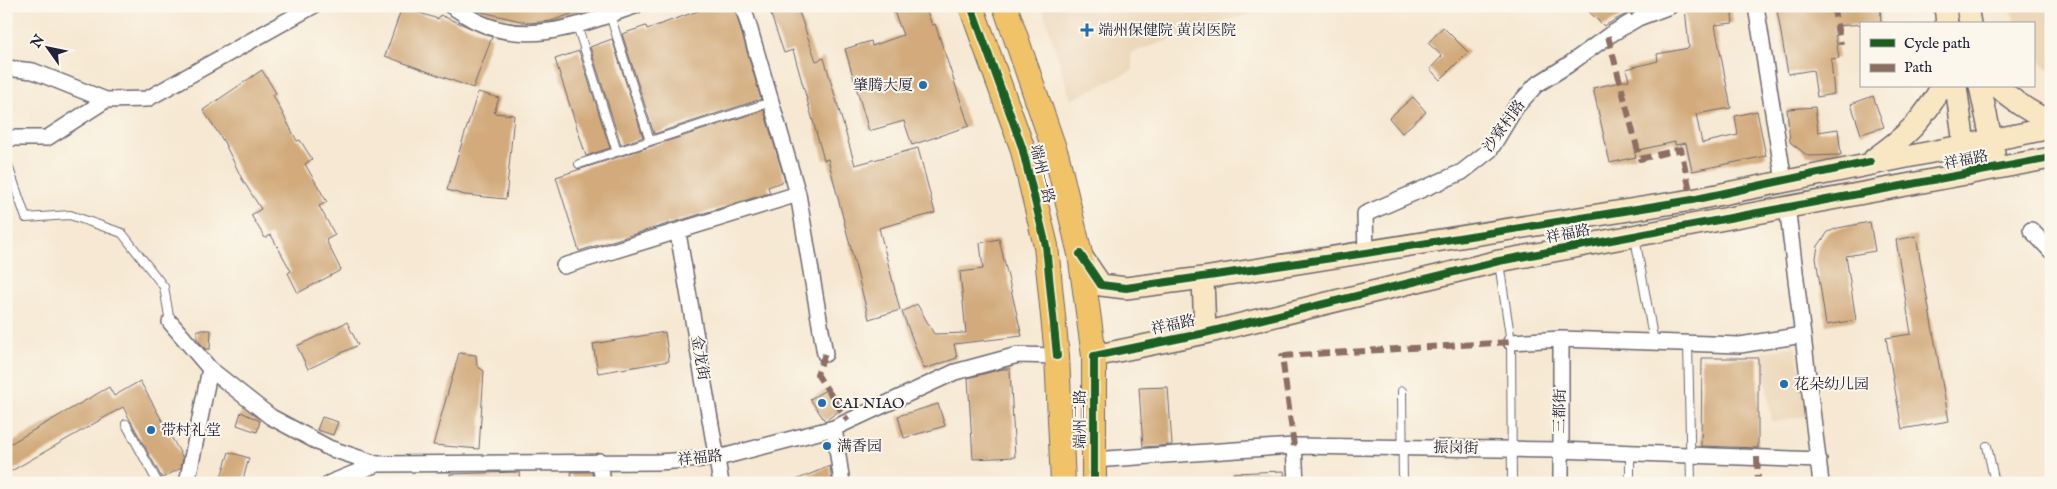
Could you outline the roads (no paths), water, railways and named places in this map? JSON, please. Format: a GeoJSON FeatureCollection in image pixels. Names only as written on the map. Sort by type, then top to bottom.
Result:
{"type":"FeatureCollection","features":[{"type":"Feature","properties":{"kind":"main road","name":"端州一路"},"geometry":{"type":"LineString","coordinates":[[971,6],[1022,147],[1046,246],[1056,356]]}},
{"type":"Feature","properties":{"kind":"main road","name":"端州一路"},"geometry":{"type":"LineString","coordinates":[[1005,6],[1058,157],[1080,254]]}},
{"type":"Feature","properties":{"kind":"main road","name":"端州二路"},"geometry":{"type":"LineString","coordinates":[[1080,254],[1094,356],[1094,471]]}},
{"type":"Feature","properties":{"kind":"main road","name":"端州二路"},"geometry":{"type":"LineString","coordinates":[[1056,356],[1062,483]]}},
{"type":"Feature","properties":{"kind":"street"},"geometry":{"type":"LineString","coordinates":[[7,65],[33,71],[106,100],[147,98],[313,6]]}},
{"type":"Feature","properties":{"kind":"street"},"geometry":{"type":"LineString","coordinates":[[451,6],[478,22],[503,31],[529,34],[556,32],[635,6]]}},
{"type":"Feature","properties":{"kind":"street"},"geometry":{"type":"LineString","coordinates":[[743,6],[798,194],[825,354]]}},
{"type":"Feature","properties":{"kind":"street","name":"沙寮村路"},"geometry":{"type":"LineString","coordinates":[[1366,253],[1364,214],[1462,172],[1490,150],[1516,107],[1536,85],[1638,18],[1670,6]]}},
{"type":"Feature","properties":{"kind":"street"},"geometry":{"type":"LineString","coordinates":[[1756,6],[1784,180]]}},
{"type":"Feature","properties":{"kind":"street"},"geometry":{"type":"LineString","coordinates":[[1967,6],[1970,22]]}},
{"type":"Feature","properties":{"kind":"street"},"geometry":{"type":"LineString","coordinates":[[1869,190],[1870,162],[1907,135],[1922,119],[1941,88]]}},
{"type":"Feature","properties":{"kind":"street"},"geometry":{"type":"LineString","coordinates":[[1956,88],[1968,174]]}},
{"type":"Feature","properties":{"kind":"street"},"geometry":{"type":"LineString","coordinates":[[1980,88],[1996,168]]}},
{"type":"Feature","properties":{"kind":"street"},"geometry":{"type":"LineString","coordinates":[[1999,88],[2020,105],[2051,121]]}},
{"type":"Feature","properties":{"kind":"street"},"geometry":{"type":"LineString","coordinates":[[6,138],[47,138],[106,100]]}},
{"type":"Feature","properties":{"kind":"street","name":"祥福路"},"geometry":{"type":"LineString","coordinates":[[1080,254],[1101,284],[1126,288],[1366,253],[1692,200],[1870,162],[2051,128]]}},
{"type":"Feature","properties":{"kind":"street","name":"祥福路"},"geometry":{"type":"LineString","coordinates":[[1094,356],[1205,333],[1499,261],[1869,190],[2051,158]]}},
{"type":"Feature","properties":{"kind":"street"},"geometry":{"type":"LineString","coordinates":[[564,266],[678,233],[798,194]]}},
{"type":"Feature","properties":{"kind":"street"},"geometry":{"type":"LineString","coordinates":[[1786,206],[1821,483]]}},
{"type":"Feature","properties":{"kind":"street"},"geometry":{"type":"LineString","coordinates":[[2032,230],[2051,250]]}},
{"type":"Feature","properties":{"kind":"street","name":"金龙街"},"geometry":{"type":"LineString","coordinates":[[678,233],[721,483]]}},
{"type":"Feature","properties":{"kind":"street"},"geometry":{"type":"LineString","coordinates":[[1203,278],[1205,333]]}},
{"type":"Feature","properties":{"kind":"street"},"geometry":{"type":"LineString","coordinates":[[170,322],[210,369],[271,417],[329,448],[377,464]]}},
{"type":"Feature","properties":{"kind":"street"},"geometry":{"type":"LineString","coordinates":[[1511,342],[1561,339],[1740,345],[1803,335]]}},
{"type":"Feature","properties":{"kind":"street","name":"三都街"},"geometry":{"type":"LineString","coordinates":[[1561,339],[1559,450],[1561,483]]}},
{"type":"Feature","properties":{"kind":"street","name":"祥福路"},"geometry":{"type":"LineString","coordinates":[[330,483],[347,480],[377,464],[658,462],[718,458],[834,428],[955,372],[1018,355],[1056,356]]}},
{"type":"Feature","properties":{"kind":"street"},"geometry":{"type":"LineString","coordinates":[[187,483],[210,369]]}},
{"type":"Feature","properties":{"kind":"street"},"geometry":{"type":"LineString","coordinates":[[834,428],[842,483]]}},
{"type":"Feature","properties":{"kind":"street"},"geometry":{"type":"LineString","coordinates":[[1294,446],[1296,483]]}},
{"type":"Feature","properties":{"kind":"street","name":"振岗街"},"geometry":{"type":"LineString","coordinates":[[1094,471],[1294,446],[1559,450],[1819,460]]}},
{"type":"Feature","properties":{"kind":"street"},"geometry":{"type":"LineString","coordinates":[[600,461],[603,483]]}},
{"type":"Feature","properties":{"kind":"lane"},"geometry":{"type":"LineString","coordinates":[[610,14],[650,141]]}},
{"type":"Feature","properties":{"kind":"lane"},"geometry":{"type":"LineString","coordinates":[[577,25],[617,152]]}},
{"type":"Feature","properties":{"kind":"lane"},"geometry":{"type":"LineString","coordinates":[[579,164],[771,102]]}},
{"type":"Feature","properties":{"kind":"lane"},"geometry":{"type":"LineString","coordinates":[[6,160],[26,218],[70,215],[122,234],[164,286],[170,322]]}},
{"type":"Feature","properties":{"kind":"lane"},"geometry":{"type":"LineString","coordinates":[[1635,235],[1654,342]]}},
{"type":"Feature","properties":{"kind":"lane"},"geometry":{"type":"LineString","coordinates":[[1499,261],[1511,342],[1512,483]]}},
{"type":"Feature","properties":{"kind":"lane"},"geometry":{"type":"LineString","coordinates":[[1688,343],[1691,483]]}},
{"type":"Feature","properties":{"kind":"lane"},"geometry":{"type":"LineString","coordinates":[[1402,392],[1403,483]]}},
{"type":"Feature","properties":{"kind":"lane"},"geometry":{"type":"LineString","coordinates":[[126,424],[158,483]]}},
{"type":"Feature","properties":{"kind":"lane"},"geometry":{"type":"LineString","coordinates":[[1987,446],[1995,483]]}},
{"type":"Feature","properties":{"kind":"lane"},"geometry":{"type":"LineString","coordinates":[[1630,452],[1630,483]]}},
{"type":"Feature","properties":{"kind":"place","name":"端州保健院 黄岗医院"},"geometry":{"type":"Point","coordinates":[1087,30]}},
{"type":"Feature","properties":{"kind":"place","name":"肇腾大厦"},"geometry":{"type":"Point","coordinates":[923,85]}},
{"type":"Feature","properties":{"kind":"place","name":"花朵幼儿园"},"geometry":{"type":"Point","coordinates":[1784,384]}},
{"type":"Feature","properties":{"kind":"place","name":"CAI NIAO"},"geometry":{"type":"Point","coordinates":[822,403]}},
{"type":"Feature","properties":{"kind":"place","name":"带村礼堂"},"geometry":{"type":"Point","coordinates":[151,430]}},
{"type":"Feature","properties":{"kind":"place","name":"满香园"},"geometry":{"type":"Point","coordinates":[827,446]}}]}
